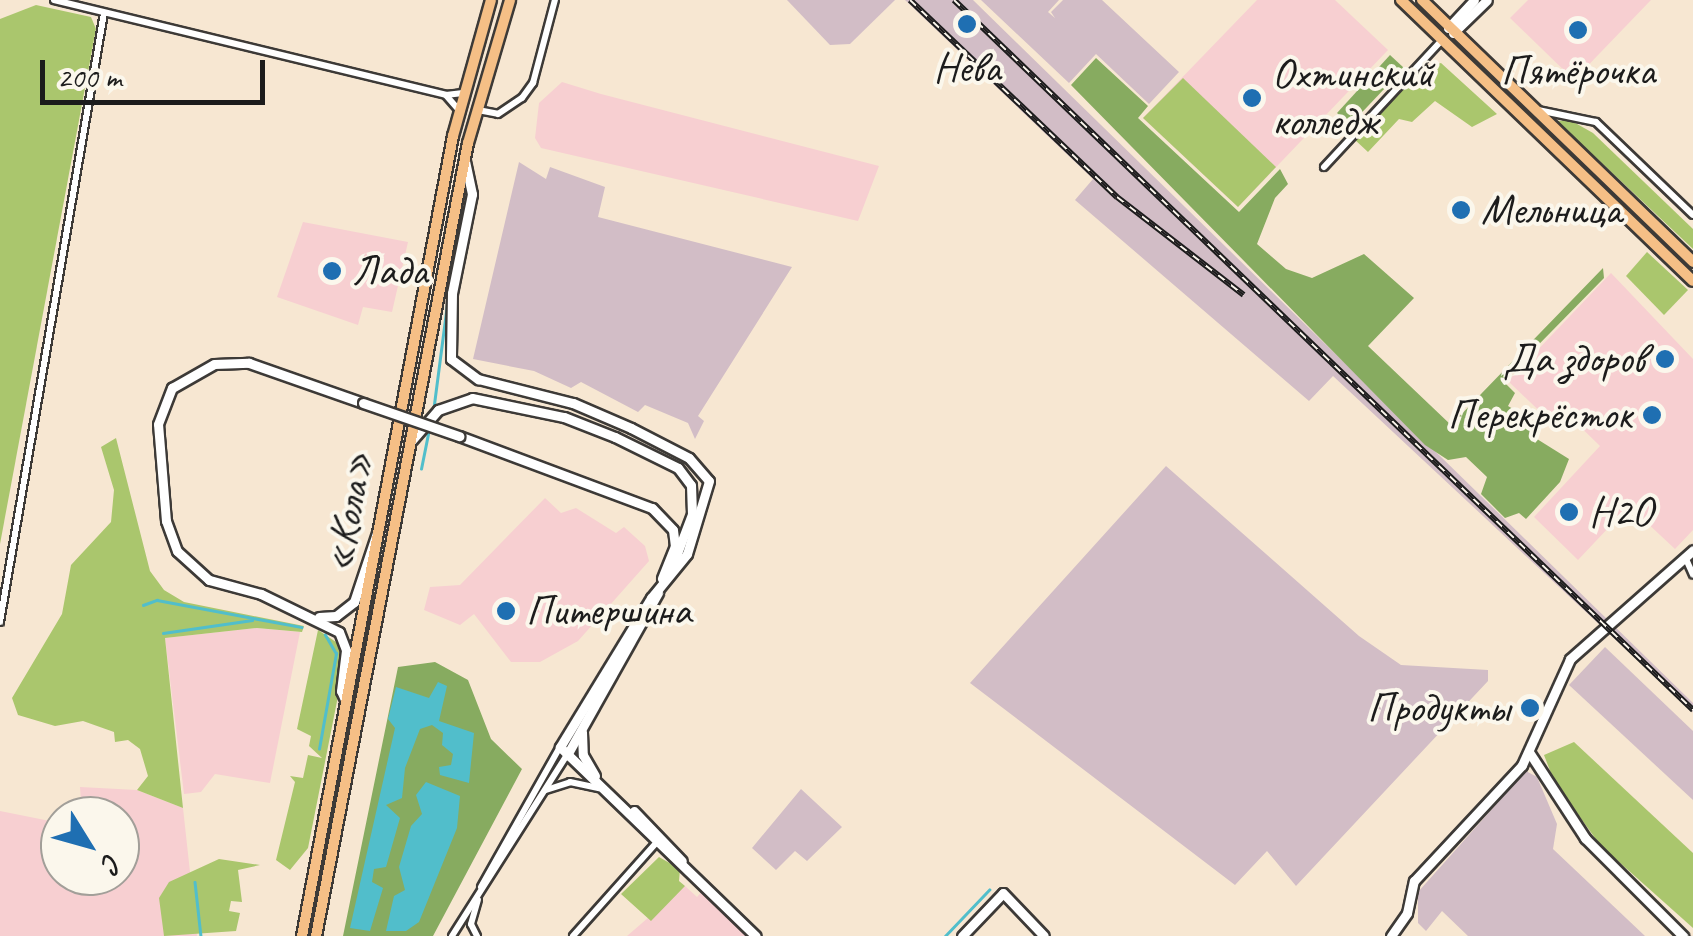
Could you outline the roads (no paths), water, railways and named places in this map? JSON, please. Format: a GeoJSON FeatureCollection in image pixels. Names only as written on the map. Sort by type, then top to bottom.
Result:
{"type":"FeatureCollection","features":[{"type":"Feature","properties":{"kind":"main road","name":"«Кола»"},"geometry":{"type":"LineString","coordinates":[[302,936],[462,102],[491,0]]}},
{"type":"Feature","properties":{"kind":"main road","name":"«Кола»"},"geometry":{"type":"LineString","coordinates":[[316,936],[465,160],[510,0]]}},
{"type":"Feature","properties":{"kind":"main road"},"geometry":{"type":"LineString","coordinates":[[1401,0],[1693,281]]}},
{"type":"Feature","properties":{"kind":"main road"},"geometry":{"type":"LineString","coordinates":[[1422,0],[1693,262]]}},
{"type":"Feature","properties":{"kind":"main road"},"geometry":{"type":"LineString","coordinates":[[1577,169],[1587,159]]}},
{"type":"Feature","properties":{"kind":"street"},"geometry":{"type":"LineString","coordinates":[[54,0],[462,102]]}},
{"type":"Feature","properties":{"kind":"street"},"geometry":{"type":"LineString","coordinates":[[477,109],[498,114],[522,98],[554,0]]}},
{"type":"Feature","properties":{"kind":"street"},"geometry":{"type":"LineString","coordinates":[[1324,167],[1452,29],[1474,0]]}},
{"type":"Feature","properties":{"kind":"street"},"geometry":{"type":"LineString","coordinates":[[1452,29],[1486,0]]}},
{"type":"Feature","properties":{"kind":"street"},"geometry":{"type":"LineString","coordinates":[[0,622],[104,12]]}},
{"type":"Feature","properties":{"kind":"street"},"geometry":{"type":"LineString","coordinates":[[446,95],[462,102]]}},
{"type":"Feature","properties":{"kind":"street"},"geometry":{"type":"LineString","coordinates":[[1536,109],[1596,122],[1693,215]]}},
{"type":"Feature","properties":{"kind":"street"},"geometry":{"type":"LineString","coordinates":[[452,936],[659,588],[687,554],[703,515],[708,481],[688,458],[574,403],[478,379],[452,359],[452,293],[472,194],[465,160]]}},
{"type":"Feature","properties":{"kind":"street"},"geometry":{"type":"LineString","coordinates":[[346,702],[344,639],[311,618],[209,580],[185,562],[166,521],[160,412],[185,376],[233,362],[460,436],[652,508],[673,530],[675,546],[659,588]]}},
{"type":"Feature","properties":{"kind":"street"},"geometry":{"type":"LineString","coordinates":[[411,440],[438,410],[472,398],[564,417],[678,468],[691,485],[692,514],[659,588],[584,725],[565,749],[545,790],[481,889],[471,924],[476,936]]}},
{"type":"Feature","properties":{"kind":"street"},"geometry":{"type":"LineString","coordinates":[[311,618],[336,616],[354,602],[378,532]]}},
{"type":"Feature","properties":{"kind":"street"},"geometry":{"type":"LineString","coordinates":[[1690,554],[1693,575]]}},
{"type":"Feature","properties":{"kind":"street"},"geometry":{"type":"LineString","coordinates":[[1391,936],[1404,920],[1414,881],[1530,752],[1563,669],[1690,554]]}},
{"type":"Feature","properties":{"kind":"street"},"geometry":{"type":"LineString","coordinates":[[584,725],[582,755],[595,776]]}},
{"type":"Feature","properties":{"kind":"street"},"geometry":{"type":"LineString","coordinates":[[565,749],[756,936]]}},
{"type":"Feature","properties":{"kind":"street"},"geometry":{"type":"LineString","coordinates":[[565,749],[599,788],[686,867]]}},
{"type":"Feature","properties":{"kind":"street"},"geometry":{"type":"LineString","coordinates":[[1530,752],[1585,838],[1683,936]]}},
{"type":"Feature","properties":{"kind":"street"},"geometry":{"type":"LineString","coordinates":[[545,790],[570,782],[599,788]]}},
{"type":"Feature","properties":{"kind":"street"},"geometry":{"type":"LineString","coordinates":[[573,936],[649,856],[658,839]]}},
{"type":"Feature","properties":{"kind":"street"},"geometry":{"type":"LineString","coordinates":[[649,856],[670,856]]}},
{"type":"Feature","properties":{"kind":"street"},"geometry":{"type":"LineString","coordinates":[[962,936],[1004,893],[1044,936]]}},
{"type":"Feature","properties":{"kind":"water"},"geometry":{"type":"Polygon","coordinates":[[[438,682],[447,686],[439,721],[474,733],[469,783],[440,775],[439,767],[451,765],[453,754],[442,745],[443,733],[432,725],[420,729],[405,768],[402,798],[386,805],[400,818],[386,867],[374,869],[372,882],[383,888],[370,931],[350,928],[395,728],[388,719],[396,687],[429,698],[438,682]]]}},
{"type":"Feature","properties":{"kind":"water"},"geometry":{"type":"Polygon","coordinates":[[[426,782],[460,796],[457,828],[419,922],[406,931],[386,931],[394,896],[405,890],[399,867],[411,826],[422,814],[416,795],[426,782]]]}},
{"type":"Feature","properties":{"kind":"waterway"},"geometry":{"type":"LineString","coordinates":[[433,412],[448,296]]}},
{"type":"Feature","properties":{"kind":"waterway"},"geometry":{"type":"LineString","coordinates":[[421,469],[429,429]]}},
{"type":"Feature","properties":{"kind":"waterway"},"geometry":{"type":"LineString","coordinates":[[143,605],[157,600],[301,627]]}},
{"type":"Feature","properties":{"kind":"waterway"},"geometry":{"type":"LineString","coordinates":[[163,633],[252,620]]}},
{"type":"Feature","properties":{"kind":"waterway"},"geometry":{"type":"LineString","coordinates":[[319,749],[336,654],[325,635]]}},
{"type":"Feature","properties":{"kind":"waterway"},"geometry":{"type":"LineString","coordinates":[[195,882],[201,936]]}},
{"type":"Feature","properties":{"kind":"waterway"},"geometry":{"type":"LineString","coordinates":[[945,936],[989,890]]}},
{"type":"Feature","properties":{"kind":"railway"},"geometry":{"type":"LineString","coordinates":[[910,0],[1117,197],[1244,295]]}},
{"type":"Feature","properties":{"kind":"railway"},"geometry":{"type":"LineString","coordinates":[[954,0],[1693,710]]}},
{"type":"Feature","properties":{"kind":"place","name":"Нева"},"geometry":{"type":"Point","coordinates":[967,24]}},
{"type":"Feature","properties":{"kind":"place","name":"Пятёрочка"},"geometry":{"type":"Point","coordinates":[1578,30]}},
{"type":"Feature","properties":{"kind":"place","name":"Охтинский колледж"},"geometry":{"type":"Point","coordinates":[1252,98]}},
{"type":"Feature","properties":{"kind":"place","name":"Мельница"},"geometry":{"type":"Point","coordinates":[1461,210]}},
{"type":"Feature","properties":{"kind":"place","name":"Лада"},"geometry":{"type":"Point","coordinates":[332,271]}},
{"type":"Feature","properties":{"kind":"place","name":"Да здоров"},"geometry":{"type":"Point","coordinates":[1665,359]}},
{"type":"Feature","properties":{"kind":"place","name":"Перекрёсток"},"geometry":{"type":"Point","coordinates":[1652,415]}},
{"type":"Feature","properties":{"kind":"place","name":"H2O"},"geometry":{"type":"Point","coordinates":[1569,512]}},
{"type":"Feature","properties":{"kind":"place","name":"Питершина"},"geometry":{"type":"Point","coordinates":[506,611]}},
{"type":"Feature","properties":{"kind":"place","name":"Продукты"},"geometry":{"type":"Point","coordinates":[1530,708]}}]}
